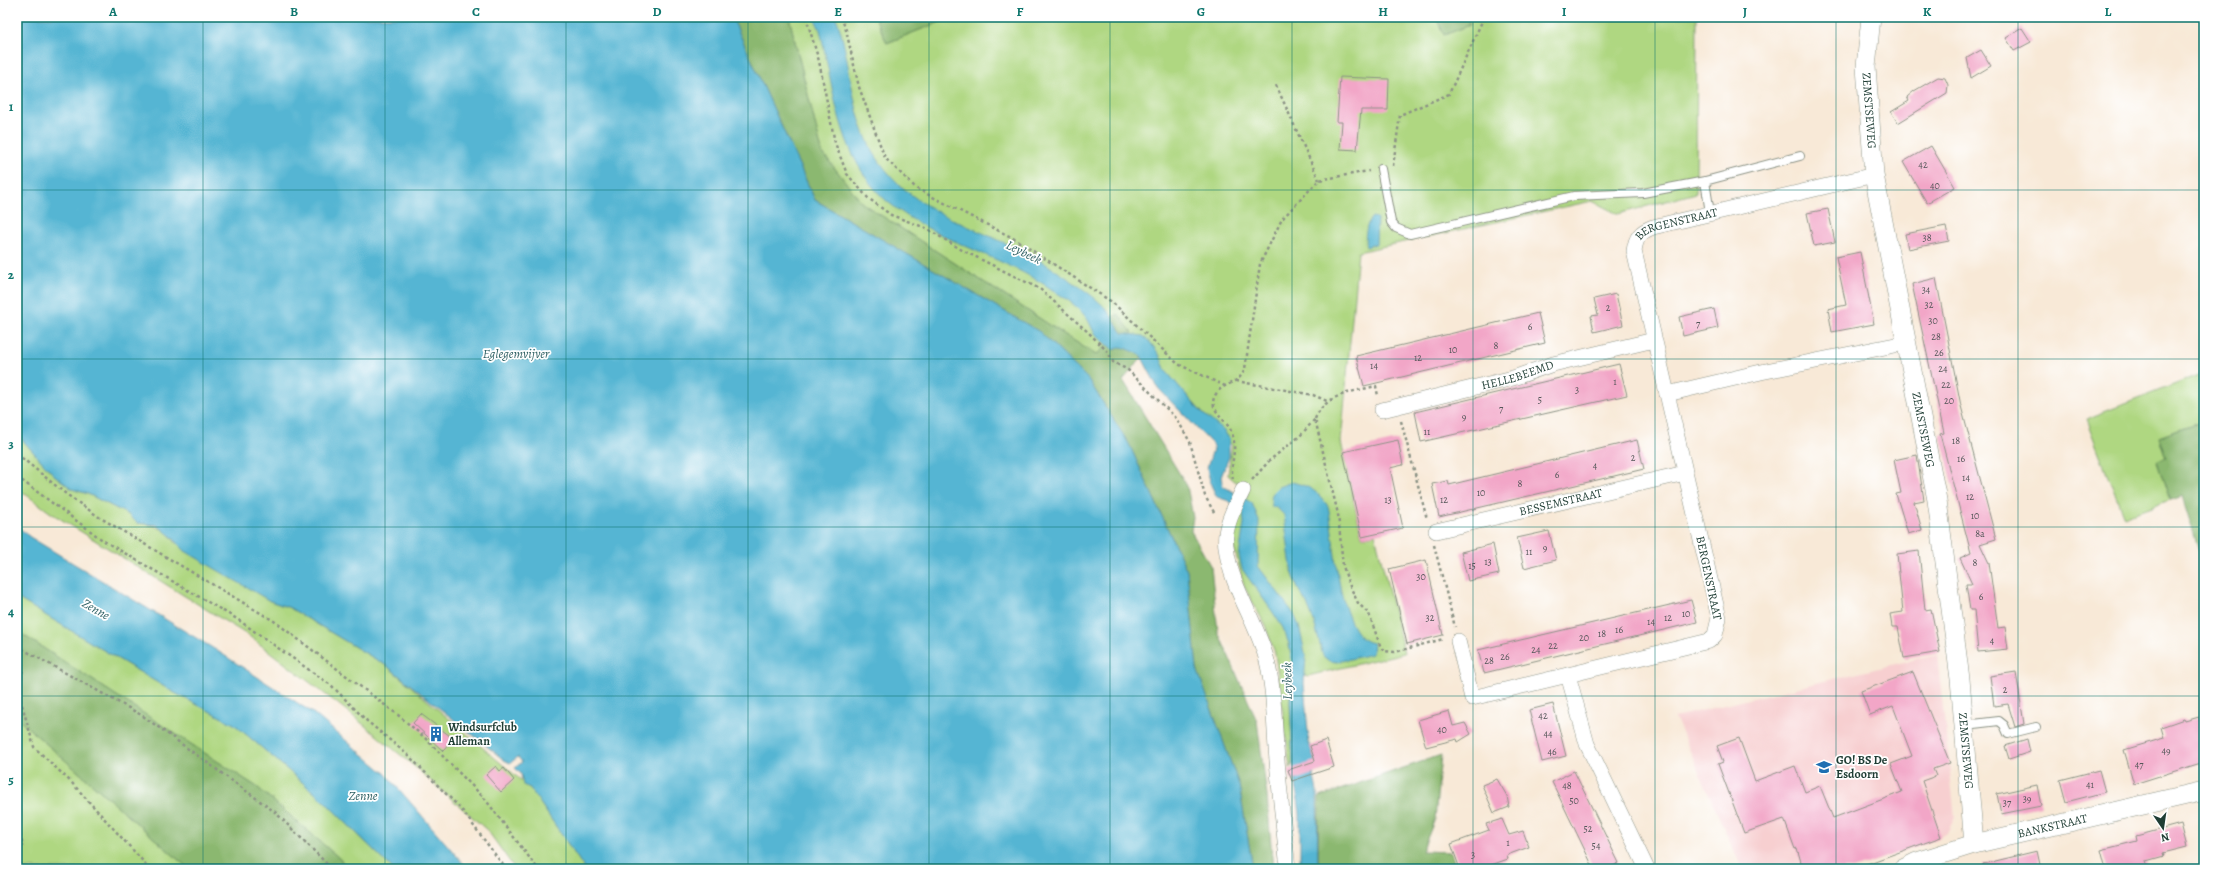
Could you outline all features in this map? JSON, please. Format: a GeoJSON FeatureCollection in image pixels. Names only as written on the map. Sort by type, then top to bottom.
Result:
{"type":"FeatureCollection","features":[{"type":"Feature","properties":{"kind":"street","name":"ZEMSTSEWEG"},"geometry":{"type":"LineString","coordinates":[[1871,17],[1866,67],[1874,175],[1905,342],[1938,500],[1965,725],[1974,844]]}},
{"type":"Feature","properties":{"kind":"street","name":"BERGENSTRAAT"},"geometry":{"type":"LineString","coordinates":[[1458,641],[1472,698],[1709,641],[1715,635],[1719,618],[1634,251],[1635,240],[1642,232],[1653,227],[1874,175]]}},
{"type":"Feature","properties":{"kind":"street","name":"HELLEBEEMD"},"geometry":{"type":"LineString","coordinates":[[1382,410],[1514,378],[1553,364],[1654,340]]}},
{"type":"Feature","properties":{"kind":"street"},"geometry":{"type":"LineString","coordinates":[[1667,394],[1761,372],[1905,342]]}},
{"type":"Feature","properties":{"kind":"street","name":"BESSEMSTRAAT"},"geometry":{"type":"LineString","coordinates":[[1436,531],[1685,473]]}},
{"type":"Feature","properties":{"kind":"street"},"geometry":{"type":"LineString","coordinates":[[1243,490],[1232,513],[1226,531],[1226,546],[1230,569],[1241,601],[1260,638],[1267,662],[1272,692],[1288,869]]}},
{"type":"Feature","properties":{"kind":"street"},"geometry":{"type":"LineString","coordinates":[[1568,675],[1587,744],[1647,869]]}},
{"type":"Feature","properties":{"kind":"street","name":"BANKSTRAAT"},"geometry":{"type":"LineString","coordinates":[[1903,869],[1917,862],[1974,844],[2204,791]]}},
{"type":"Feature","properties":{"kind":"lane"},"geometry":{"type":"LineString","coordinates":[[1381,169],[1391,222],[1396,228],[1410,234],[1574,196],[1644,193],[1705,181],[1800,156]]}},
{"type":"Feature","properties":{"kind":"lane"},"geometry":{"type":"LineString","coordinates":[[1705,181],[1710,214]]}},
{"type":"Feature","properties":{"kind":"lane"},"geometry":{"type":"LineString","coordinates":[[1965,725],[1999,721],[2004,725],[2008,734],[2036,727]]}},
{"type":"Feature","properties":{"kind":"path"},"geometry":{"type":"LineString","coordinates":[[806,17],[819,62],[835,143],[847,174],[868,198],[891,214],[926,228],[962,250],[1040,289],[1089,332],[1108,352],[1113,362],[1128,370],[1177,419],[1190,442],[1205,496],[1226,531]]}},
{"type":"Feature","properties":{"kind":"path"},"geometry":{"type":"LineString","coordinates":[[841,17],[846,30],[859,86],[885,158],[917,189],[1012,238],[1046,259],[1112,302],[1178,364],[1226,386]]}},
{"type":"Feature","properties":{"kind":"path"},"geometry":{"type":"LineString","coordinates":[[1382,410],[1376,386],[1345,394],[1327,401],[1320,409],[1315,419],[1300,436],[1270,460],[1243,490],[1234,482],[1231,472],[1235,454],[1234,439],[1230,429],[1214,408],[1213,401],[1216,393],[1236,381],[1245,368],[1260,264],[1282,219],[1319,180],[1392,168],[1400,116],[1449,94],[1484,17]]}},
{"type":"Feature","properties":{"kind":"path"},"geometry":{"type":"LineString","coordinates":[[1276,85],[1319,180]]}},
{"type":"Feature","properties":{"kind":"path"},"geometry":{"type":"LineString","coordinates":[[1236,381],[1313,395],[1327,401]]}},
{"type":"Feature","properties":{"kind":"path"},"geometry":{"type":"LineString","coordinates":[[1315,419],[1338,514],[1343,566],[1348,582],[1358,603],[1369,614],[1381,648],[1384,652],[1395,652],[1457,636],[1458,641]]}},
{"type":"Feature","properties":{"kind":"path"},"geometry":{"type":"LineString","coordinates":[[17,454],[66,494],[99,518],[274,621],[398,715],[424,737],[485,799],[538,869]]}},
{"type":"Feature","properties":{"kind":"path"},"geometry":{"type":"LineString","coordinates":[[17,477],[104,541],[237,619],[332,686],[367,721],[409,756],[461,809],[506,869]]}},
{"type":"Feature","properties":{"kind":"path"},"geometry":{"type":"LineString","coordinates":[[17,646],[143,716],[275,812],[332,869]]}},
{"type":"Feature","properties":{"kind":"path"},"geometry":{"type":"LineString","coordinates":[[17,653],[23,669],[18,691],[34,747],[72,783],[150,869]]}},
{"type":"Feature","properties":{"kind":"path"},"geometry":{"type":"LineString","coordinates":[[17,822],[23,845],[17,853]]}},
{"type":"Feature","properties":{"kind":"shaded area","name":"GO! BS De Esdoorn"},"geometry":{"type":"Polygon","coordinates":[[[1937,654],[1955,817],[1947,833],[1941,837],[1853,869],[1742,869],[1675,717],[1937,654]]]}},
{"type":"Feature","properties":{"kind":"green space"},"geometry":{"type":"Polygon","coordinates":[[[732,17],[789,17],[822,152],[862,203],[1096,355],[1111,341],[1095,326],[1118,314],[1147,352],[1123,380],[1187,486],[1193,517],[1191,531],[1211,567],[1218,632],[1257,721],[1267,796],[1273,869],[1253,869],[1239,785],[1197,669],[1187,571],[1129,444],[1088,379],[1040,332],[815,200],[732,17]]]}},
{"type":"Feature","properties":{"kind":"green space"},"geometry":{"type":"Polygon","coordinates":[[[789,17],[875,17],[887,43],[952,17],[1436,17],[1444,35],[1470,25],[1467,17],[1697,17],[1696,193],[1618,214],[1592,201],[1358,252],[1341,442],[1362,537],[1375,534],[1404,653],[1291,680],[1290,701],[1293,762],[1290,768],[1275,653],[1265,625],[1244,586],[1234,548],[1233,523],[1248,493],[1228,475],[1232,445],[1147,352],[1111,341],[1096,355],[862,203],[822,152],[789,17]]]}},
{"type":"Feature","properties":{"kind":"green space"},"geometry":{"type":"Polygon","coordinates":[[[875,17],[952,17],[887,43],[875,17]]]}},
{"type":"Feature","properties":{"kind":"green space"},"geometry":{"type":"Polygon","coordinates":[[[1436,17],[1467,17],[1470,25],[1444,35],[1436,17]]]}},
{"type":"Feature","properties":{"kind":"green space"},"geometry":{"type":"Polygon","coordinates":[[[2204,373],[2204,421],[2159,437],[2166,458],[2157,462],[2170,500],[2124,517],[2086,419],[2204,373]]]}},
{"type":"Feature","properties":{"kind":"green space"},"geometry":{"type":"Polygon","coordinates":[[[2204,421],[2204,566],[2182,496],[2170,500],[2157,462],[2166,458],[2159,437],[2204,421]]]}},
{"type":"Feature","properties":{"kind":"green space"},"geometry":{"type":"Polygon","coordinates":[[[17,434],[53,474],[72,489],[88,494],[129,515],[137,523],[154,526],[163,530],[168,533],[175,542],[270,601],[290,608],[387,666],[530,788],[585,869],[515,869],[488,831],[414,766],[342,707],[249,636],[51,513],[17,488],[17,434]]]}},
{"type":"Feature","properties":{"kind":"green space"},"geometry":{"type":"Polygon","coordinates":[[[17,598],[173,692],[234,724],[323,800],[393,869],[348,869],[339,858],[257,787],[17,631],[17,598]]]}},
{"type":"Feature","properties":{"kind":"green space"},"geometry":{"type":"Polygon","coordinates":[[[17,631],[257,787],[339,858],[348,869],[189,869],[17,718],[17,631]]]}},
{"type":"Feature","properties":{"kind":"green space"},"geometry":{"type":"Polygon","coordinates":[[[17,718],[189,869],[17,869],[17,718]]]}},
{"type":"Feature","properties":{"kind":"green space"},"geometry":{"type":"Polygon","coordinates":[[[1441,755],[1435,819],[1422,851],[1451,852],[1456,869],[1318,869],[1319,797],[1441,755]]]}},
{"type":"Feature","properties":{"kind":"water","name":"Eglegemvijver"},"geometry":{"type":"Polygon","coordinates":[[[17,17],[732,17],[815,200],[1040,332],[1088,379],[1129,444],[1187,571],[1197,669],[1239,785],[1253,869],[585,869],[530,788],[523,785],[521,774],[515,768],[522,762],[518,757],[510,763],[504,760],[387,666],[290,608],[270,601],[185,551],[172,537],[157,525],[137,523],[129,515],[88,494],[72,489],[53,474],[17,434],[17,17]]]}},
{"type":"Feature","properties":{"kind":"water","name":"Leybeek"},"geometry":{"type":"Polygon","coordinates":[[[814,17],[836,17],[846,53],[862,127],[869,144],[879,161],[892,177],[907,191],[938,212],[1033,256],[1084,290],[1109,312],[1122,333],[1143,336],[1150,342],[1159,354],[1166,371],[1201,412],[1224,431],[1229,438],[1229,457],[1221,477],[1223,486],[1252,503],[1259,520],[1258,566],[1294,614],[1299,626],[1306,657],[1304,683],[1309,743],[1315,761],[1311,763],[1317,791],[1318,869],[1300,869],[1300,814],[1293,764],[1290,702],[1292,664],[1289,644],[1283,628],[1242,569],[1239,556],[1244,523],[1243,513],[1229,501],[1217,497],[1211,485],[1207,468],[1214,446],[1158,388],[1140,354],[1122,347],[1114,350],[1096,335],[1088,319],[1079,309],[1061,295],[1010,266],[931,230],[907,216],[886,200],[869,182],[858,165],[843,128],[832,89],[820,30],[814,17]]]}},
{"type":"Feature","properties":{"kind":"water"},"geometry":{"type":"Polygon","coordinates":[[[1372,217],[1377,218],[1376,244],[1366,247],[1366,231],[1368,223],[1372,217]]]}},
{"type":"Feature","properties":{"kind":"water"},"geometry":{"type":"Polygon","coordinates":[[[1292,482],[1313,490],[1328,506],[1336,561],[1345,606],[1352,624],[1361,637],[1373,643],[1372,654],[1337,662],[1329,661],[1323,656],[1314,622],[1307,604],[1298,589],[1291,568],[1284,515],[1277,508],[1272,507],[1271,494],[1278,487],[1292,482]]]}},
{"type":"Feature","properties":{"kind":"water","name":"Zenne"},"geometry":{"type":"Polygon","coordinates":[[[17,526],[30,537],[216,650],[313,713],[385,773],[468,869],[393,869],[323,800],[234,724],[173,692],[17,598],[17,526]]]}},
{"type":"Feature","properties":{"kind":"building"},"geometry":{"type":"Polygon","coordinates":[[[2022,28],[2031,42],[2014,51],[2006,38],[2022,28]]]}},
{"type":"Feature","properties":{"kind":"building"},"geometry":{"type":"Polygon","coordinates":[[[1981,50],[1991,66],[1971,78],[1967,58],[1981,50]]]}},
{"type":"Feature","properties":{"kind":"building"},"geometry":{"type":"Polygon","coordinates":[[[1340,77],[1389,79],[1388,110],[1361,110],[1357,150],[1340,149],[1342,122],[1337,122],[1340,77]]]}},
{"type":"Feature","properties":{"kind":"building"},"geometry":{"type":"Polygon","coordinates":[[[1938,77],[1945,78],[1948,85],[1947,93],[1898,123],[1891,112],[1909,101],[1907,97],[1914,91],[1938,77]]]}},
{"type":"Feature","properties":{"kind":"building"},"geometry":{"type":"Polygon","coordinates":[[[1931,146],[1955,187],[1927,203],[1903,162],[1931,146]]]}},
{"type":"Feature","properties":{"kind":"building"},"geometry":{"type":"Polygon","coordinates":[[[1828,209],[1835,242],[1814,246],[1807,213],[1828,209]]]}},
{"type":"Feature","properties":{"kind":"building"},"geometry":{"type":"Polygon","coordinates":[[[1946,226],[1949,241],[1908,249],[1905,234],[1946,226]]]}},
{"type":"Feature","properties":{"kind":"building"},"geometry":{"type":"Polygon","coordinates":[[[1860,252],[1874,324],[1832,332],[1828,309],[1846,305],[1836,257],[1860,252]]]}},
{"type":"Feature","properties":{"kind":"building"},"geometry":{"type":"Polygon","coordinates":[[[1936,278],[1961,406],[1996,539],[1980,544],[1989,563],[1998,628],[2005,627],[2008,649],[1978,652],[1974,610],[1970,610],[1966,584],[1972,584],[1960,558],[1971,553],[1940,434],[1944,433],[1912,284],[1936,278]]]}},
{"type":"Feature","properties":{"kind":"building"},"geometry":{"type":"Polygon","coordinates":[[[1616,294],[1623,325],[1594,332],[1591,316],[1598,315],[1594,299],[1616,294]]]}},
{"type":"Feature","properties":{"kind":"building"},"geometry":{"type":"Polygon","coordinates":[[[1714,309],[1718,328],[1683,336],[1679,317],[1714,309]]]}},
{"type":"Feature","properties":{"kind":"building"},"geometry":{"type":"Polygon","coordinates":[[[1538,313],[1545,343],[1364,386],[1356,356],[1538,313]]]}},
{"type":"Feature","properties":{"kind":"building"},"geometry":{"type":"Polygon","coordinates":[[[1619,364],[1627,395],[1421,442],[1415,412],[1619,364]]]}},
{"type":"Feature","properties":{"kind":"building"},"geometry":{"type":"Polygon","coordinates":[[[1398,440],[1403,465],[1390,468],[1403,528],[1362,537],[1343,452],[1398,440]]]}},
{"type":"Feature","properties":{"kind":"building"},"geometry":{"type":"Polygon","coordinates":[[[1637,440],[1644,469],[1439,517],[1432,484],[1448,481],[1449,485],[1637,440]]]}},
{"type":"Feature","properties":{"kind":"building"},"geometry":{"type":"Polygon","coordinates":[[[1917,455],[1924,500],[1914,502],[1922,530],[1908,534],[1896,494],[1901,493],[1894,460],[1917,455]]]}},
{"type":"Feature","properties":{"kind":"building"},"geometry":{"type":"Polygon","coordinates":[[[1549,531],[1556,560],[1524,568],[1517,538],[1549,531]]]}},
{"type":"Feature","properties":{"kind":"building"},"geometry":{"type":"Polygon","coordinates":[[[1493,544],[1499,574],[1468,581],[1461,552],[1493,544]]]}},
{"type":"Feature","properties":{"kind":"building"},"geometry":{"type":"Polygon","coordinates":[[[1919,551],[1925,610],[1931,609],[1940,652],[1904,658],[1898,627],[1892,627],[1890,614],[1903,612],[1897,554],[1919,551]]]}},
{"type":"Feature","properties":{"kind":"building"},"geometry":{"type":"Polygon","coordinates":[[[1426,560],[1443,635],[1407,644],[1389,569],[1426,560]]]}},
{"type":"Feature","properties":{"kind":"building"},"geometry":{"type":"Polygon","coordinates":[[[1691,600],[1697,622],[1484,673],[1478,650],[1691,600]]]}},
{"type":"Feature","properties":{"kind":"building"},"geometry":{"type":"Polygon","coordinates":[[[1913,672],[1950,763],[1933,769],[1936,776],[1922,781],[1941,837],[1853,869],[1803,869],[1797,848],[1795,849],[1784,819],[1744,833],[1718,764],[1723,762],[1717,746],[1739,738],[1755,781],[1795,766],[1805,792],[1820,786],[1833,818],[1902,792],[1891,764],[1912,756],[1893,706],[1870,715],[1861,691],[1913,672]]]}},
{"type":"Feature","properties":{"kind":"building"},"geometry":{"type":"Polygon","coordinates":[[[2016,672],[2024,724],[2015,727],[2008,704],[1994,706],[1990,676],[2016,672]]]}},
{"type":"Feature","properties":{"kind":"building"},"geometry":{"type":"Polygon","coordinates":[[[1553,704],[1566,756],[1542,762],[1529,710],[1553,704]]]}},
{"type":"Feature","properties":{"kind":"building"},"geometry":{"type":"Polygon","coordinates":[[[1449,711],[1453,726],[1465,723],[1471,734],[1458,742],[1457,739],[1426,747],[1418,720],[1449,711]]]}},
{"type":"Feature","properties":{"kind":"building","name":"Windsurfclub Alleman"},"geometry":{"type":"Polygon","coordinates":[[[421,714],[454,739],[443,751],[413,723],[421,714]]]}},
{"type":"Feature","properties":{"kind":"building"},"geometry":{"type":"Polygon","coordinates":[[[2199,717],[2204,733],[2204,762],[2134,784],[2124,750],[2164,738],[2161,727],[2184,719],[2185,721],[2199,717]]]}},
{"type":"Feature","properties":{"kind":"building"},"geometry":{"type":"Polygon","coordinates":[[[2027,739],[2030,752],[2009,759],[2005,746],[2027,739]]]}},
{"type":"Feature","properties":{"kind":"building"},"geometry":{"type":"Polygon","coordinates":[[[1326,740],[1334,767],[1292,781],[1288,770],[1315,761],[1310,746],[1326,740]]]}},
{"type":"Feature","properties":{"kind":"building"},"geometry":{"type":"Polygon","coordinates":[[[496,766],[500,771],[504,768],[514,780],[501,792],[486,775],[496,766]]]}},
{"type":"Feature","properties":{"kind":"building"},"geometry":{"type":"Polygon","coordinates":[[[2099,770],[2105,792],[2066,802],[2060,780],[2099,770]]]}},
{"type":"Feature","properties":{"kind":"building"},"geometry":{"type":"Polygon","coordinates":[[[1574,771],[1619,863],[1607,869],[1594,869],[1552,782],[1574,771]]]}},
{"type":"Feature","properties":{"kind":"building"},"geometry":{"type":"Polygon","coordinates":[[[1497,779],[1507,796],[1509,807],[1494,813],[1482,785],[1497,779]]]}},
{"type":"Feature","properties":{"kind":"building"},"geometry":{"type":"Polygon","coordinates":[[[2037,785],[2041,806],[2001,814],[1997,794],[2037,785]]]}},
{"type":"Feature","properties":{"kind":"building"},"geometry":{"type":"Polygon","coordinates":[[[1502,819],[1509,835],[1523,831],[1529,847],[1507,855],[1508,859],[1488,866],[1484,865],[1460,869],[1451,844],[1489,830],[1486,824],[1502,819]]]}},
{"type":"Feature","properties":{"kind":"building"},"geometry":{"type":"Polygon","coordinates":[[[2181,824],[2187,847],[2163,853],[2164,856],[2146,861],[2148,869],[2106,869],[2101,850],[2137,841],[2136,836],[2181,824]]]}},
{"type":"Feature","properties":{"kind":"building"},"geometry":{"type":"Polygon","coordinates":[[[2037,851],[2041,869],[1984,869],[1983,864],[2037,851]]]}},
{"type":"Feature","properties":{"kind":"place","name":"Windsurfclub Alleman"},"geometry":{"type":"Point","coordinates":[436,734]}},
{"type":"Feature","properties":{"kind":"place","name":"GO! BS De Esdoorn"},"geometry":{"type":"Point","coordinates":[1824,767]}}]}
